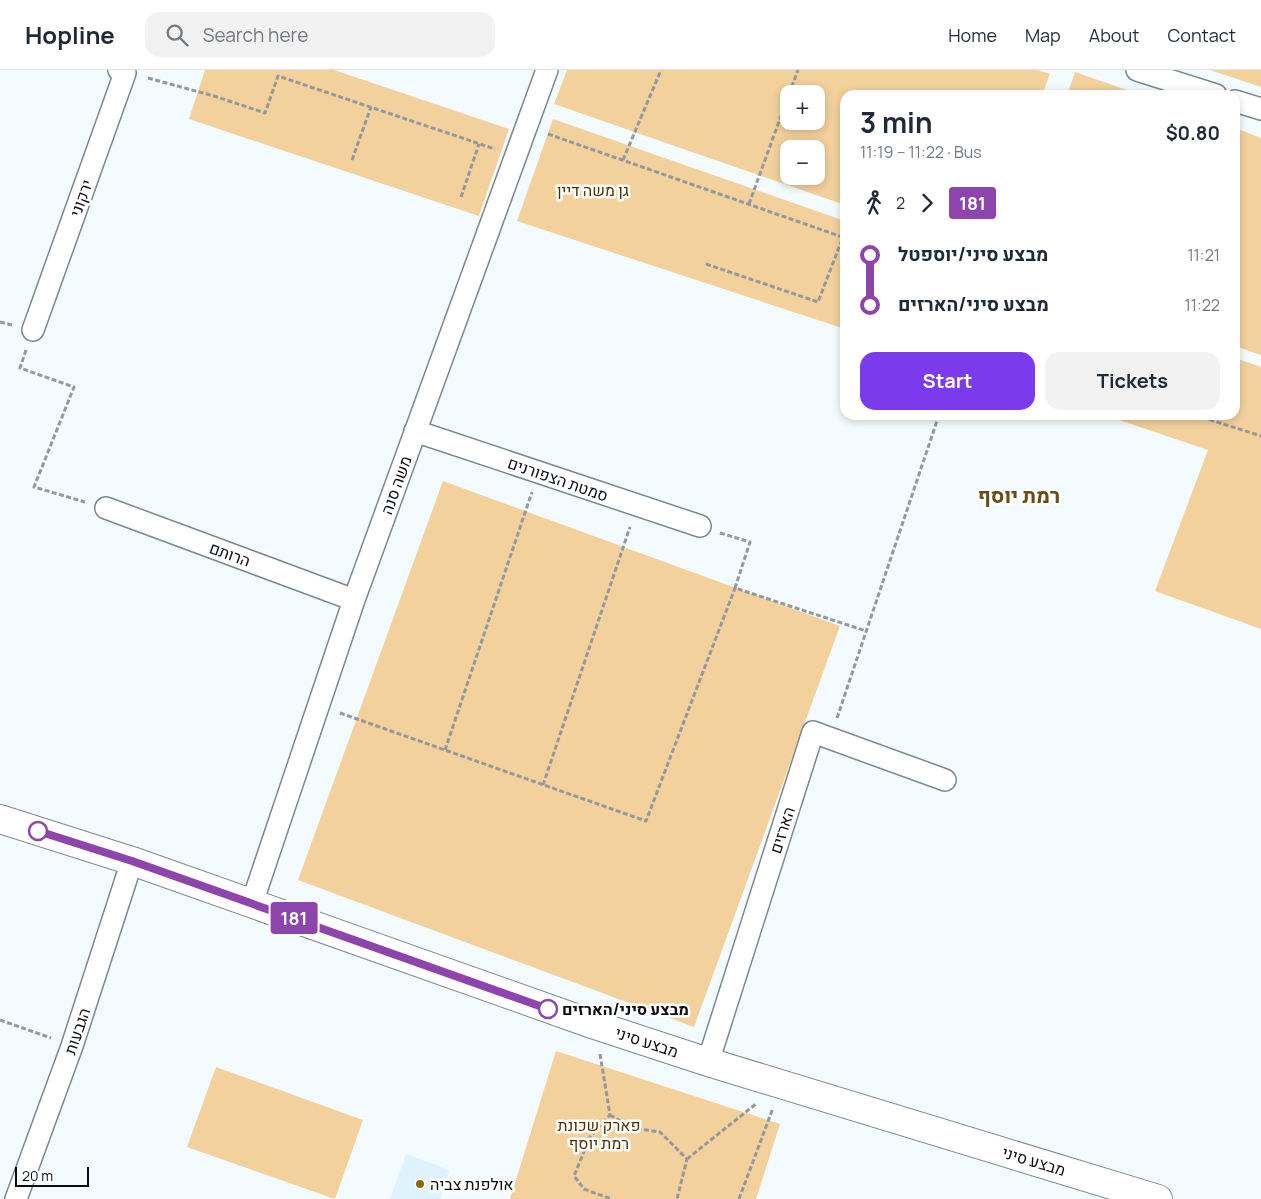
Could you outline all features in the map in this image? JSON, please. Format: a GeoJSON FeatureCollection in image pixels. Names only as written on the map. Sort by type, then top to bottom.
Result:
{"type":"FeatureCollection","features":[{"type":"Feature","properties":{"kind":"street","name":"משה סנה"},"geometry":{"type":"LineString","coordinates":[[252,903],[354,600],[547,70]]}},
{"type":"Feature","properties":{"kind":"street"},"geometry":{"type":"LineString","coordinates":[[1137,70],[1200,90]]}},
{"type":"Feature","properties":{"kind":"street","name":"ירקוני"},"geometry":{"type":"LineString","coordinates":[[34,330],[122,71]]}},
{"type":"Feature","properties":{"kind":"street"},"geometry":{"type":"LineString","coordinates":[[1240,103],[1261,109]]}},
{"type":"Feature","properties":{"kind":"street","name":"סמטת הצפורנים"},"geometry":{"type":"LineString","coordinates":[[415,431],[700,526]]}},
{"type":"Feature","properties":{"kind":"street","name":"הרותם"},"geometry":{"type":"LineString","coordinates":[[106,508],[354,600]]}},
{"type":"Feature","properties":{"kind":"street","name":"הארזים"},"geometry":{"type":"LineString","coordinates":[[708,1062],[813,732],[945,780]]}},
{"type":"Feature","properties":{"kind":"street","name":"מבצע סיני"},"geometry":{"type":"LineString","coordinates":[[0,819],[132,861],[595,1025],[708,1062],[1158,1199]]}},
{"type":"Feature","properties":{"kind":"street","name":"הגבעות"},"geometry":{"type":"LineString","coordinates":[[16,1199],[72,1046],[132,861]]}},
{"type":"Feature","properties":{"kind":"path"},"geometry":{"type":"LineString","coordinates":[[623,160],[661,70]]}},
{"type":"Feature","properties":{"kind":"path"},"geometry":{"type":"LineString","coordinates":[[792,85],[798,70]]}},
{"type":"Feature","properties":{"kind":"path"},"geometry":{"type":"LineString","coordinates":[[122,71],[214,96],[265,113],[278,76],[516,157]]}},
{"type":"Feature","properties":{"kind":"path"},"geometry":{"type":"LineString","coordinates":[[352,160],[370,107]]}},
{"type":"Feature","properties":{"kind":"path"},"geometry":{"type":"LineString","coordinates":[[749,204],[780,119]]}},
{"type":"Feature","properties":{"kind":"path"},"geometry":{"type":"LineString","coordinates":[[527,126],[840,236]]}},
{"type":"Feature","properties":{"kind":"path"},"geometry":{"type":"LineString","coordinates":[[461,197],[479,144]]}},
{"type":"Feature","properties":{"kind":"path"},"geometry":{"type":"LineString","coordinates":[[706,264],[818,302],[840,247]]}},
{"type":"Feature","properties":{"kind":"path"},"geometry":{"type":"LineString","coordinates":[[34,330],[20,368],[74,387],[34,487],[106,508]]}},
{"type":"Feature","properties":{"kind":"path"},"geometry":{"type":"LineString","coordinates":[[830,739],[937,420]]}},
{"type":"Feature","properties":{"kind":"path"},"geometry":{"type":"LineString","coordinates":[[1211,420],[1261,436]]}},
{"type":"Feature","properties":{"kind":"path"},"geometry":{"type":"LineString","coordinates":[[445,750],[538,472]]}},
{"type":"Feature","properties":{"kind":"path"},"geometry":{"type":"LineString","coordinates":[[543,785],[637,506]]}},
{"type":"Feature","properties":{"kind":"path"},"geometry":{"type":"LineString","coordinates":[[318,705],[646,821],[735,588],[750,542],[700,526]]}},
{"type":"Feature","properties":{"kind":"path"},"geometry":{"type":"LineString","coordinates":[[735,588],[866,631]]}},
{"type":"Feature","properties":{"kind":"path"},"geometry":{"type":"LineString","coordinates":[[0,1020],[72,1046]]}},
{"type":"Feature","properties":{"kind":"path"},"geometry":{"type":"LineString","coordinates":[[595,1025],[610,1115]]}},
{"type":"Feature","properties":{"kind":"path"},"geometry":{"type":"LineString","coordinates":[[677,1199],[687,1159],[781,1084]]}},
{"type":"Feature","properties":{"kind":"path"},"geometry":{"type":"LineString","coordinates":[[739,1199],[781,1084]]}},
{"type":"Feature","properties":{"kind":"path"},"geometry":{"type":"LineString","coordinates":[[610,1115],[633,1128],[660,1132],[687,1159]]}},
{"type":"Feature","properties":{"kind":"path"},"geometry":{"type":"LineString","coordinates":[[610,1115],[590,1137],[574,1176],[584,1189],[611,1199]]}},
{"type":"Feature","properties":{"kind":"shaded area","name":"אולפנת צביה"},"geometry":{"type":"Polygon","coordinates":[[[406,1154],[450,1170],[440,1199],[390,1199],[406,1154]]]}},
{"type":"Feature","properties":{"kind":"green space"},"geometry":{"type":"Polygon","coordinates":[[[205,70],[334,70],[509,129],[479,216],[189,119],[205,70]]]}},
{"type":"Feature","properties":{"kind":"green space"},"geometry":{"type":"Polygon","coordinates":[[[567,70],[1037,70],[1050,74],[1044,90],[840,90],[840,203],[787,185],[825,185],[825,140],[780,140],[780,182],[554,104],[567,70]]]}},
{"type":"Feature","properties":{"kind":"green space"},"geometry":{"type":"Polygon","coordinates":[[[1210,70],[1261,70],[1261,87],[1210,70]]]}},
{"type":"Feature","properties":{"kind":"green space"},"geometry":{"type":"Polygon","coordinates":[[[1075,72],[1127,90],[1069,90],[1075,72]]]}},
{"type":"Feature","properties":{"kind":"green space","name":"גן משה דיין"},"geometry":{"type":"Polygon","coordinates":[[[553,119],[840,219],[840,327],[517,221],[553,119]]]}},
{"type":"Feature","properties":{"kind":"green space"},"geometry":{"type":"Polygon","coordinates":[[[1240,130],[1261,138],[1261,355],[1240,348],[1240,130]]]}},
{"type":"Feature","properties":{"kind":"green space"},"geometry":{"type":"Polygon","coordinates":[[[1240,360],[1261,367],[1261,629],[1155,591],[1208,450],[1119,420],[1240,420],[1240,360]]]}},
{"type":"Feature","properties":{"kind":"green space"},"geometry":{"type":"Polygon","coordinates":[[[443,481],[840,626],[694,1027],[298,880],[443,481]]]}},
{"type":"Feature","properties":{"kind":"green space","name":"פארק שכונת רמת יוסף"},"geometry":{"type":"Polygon","coordinates":[[[556,1051],[780,1124],[756,1199],[510,1199],[556,1051]]]}},
{"type":"Feature","properties":{"kind":"green space"},"geometry":{"type":"Polygon","coordinates":[[[216,1067],[363,1120],[335,1199],[187,1147],[216,1067]]]}},
{"type":"Feature","properties":{"kind":"bus line","name":"181"},"geometry":{"type":"LineString","coordinates":[[38,831],[132,861],[548,1009]]}},
{"type":"Feature","properties":{"kind":"place","name":"מבצע סיני/הארזים"},"geometry":{"type":"Point","coordinates":[548,1009]}},
{"type":"Feature","properties":{"kind":"place","name":"אולפנת צביה"},"geometry":{"type":"Point","coordinates":[420,1184]}},
{"type":"Feature","properties":{"kind":"district","name":"רמת יוסף"},"geometry":{"type":"Point","coordinates":[1019,496]}}]}
